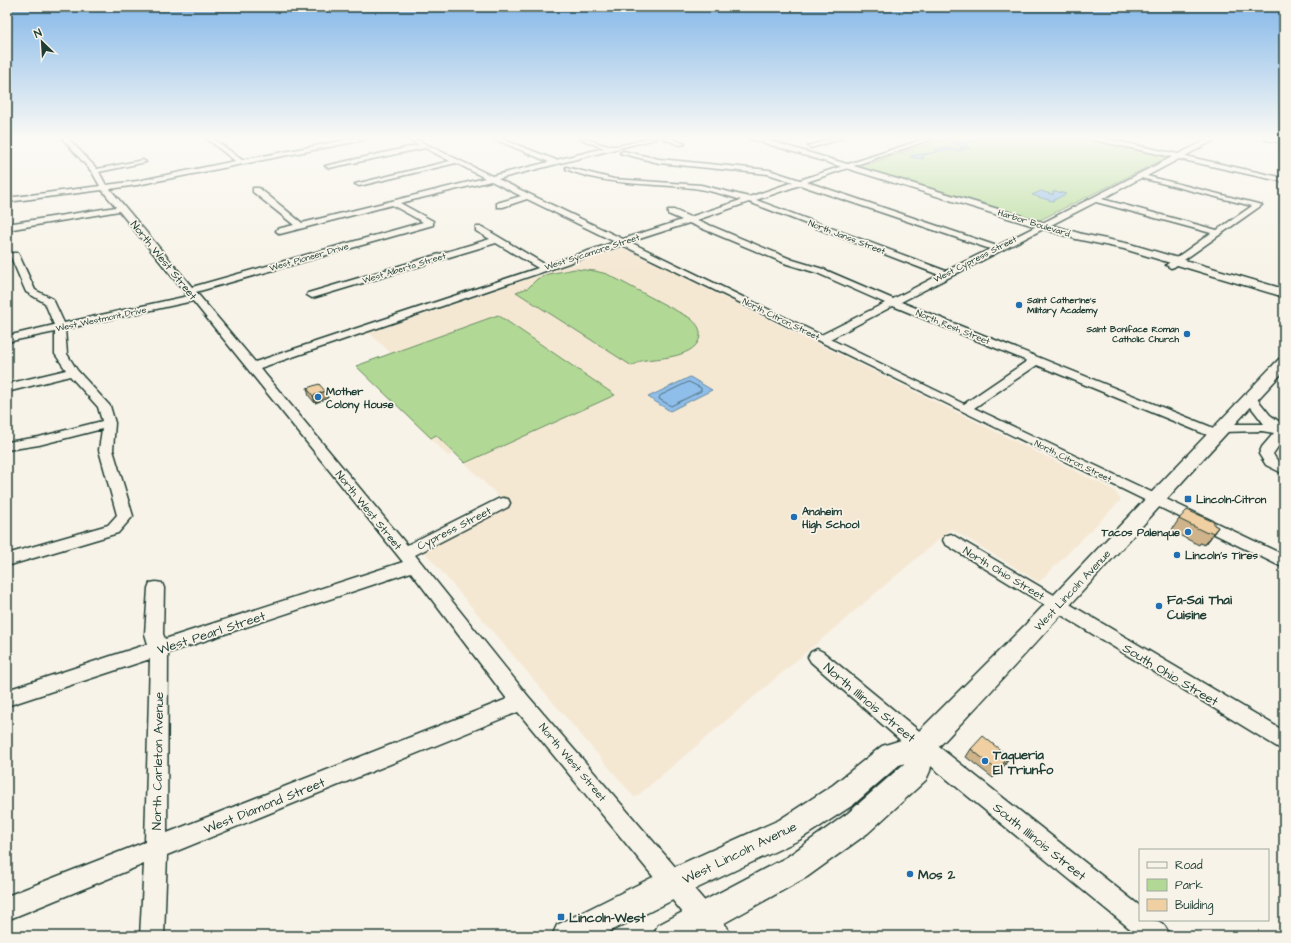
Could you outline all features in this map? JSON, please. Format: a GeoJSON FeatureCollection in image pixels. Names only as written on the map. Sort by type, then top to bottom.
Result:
{"type":"FeatureCollection","features":[{"type":"Feature","properties":{"kind":"main road","name":"Harbor Boulevard"},"geometry":{"type":"LineString","coordinates":[[899,182],[1042,226],[1086,238],[1126,246],[1284,300]]}},
{"type":"Feature","properties":{"kind":"main road"},"geometry":{"type":"LineString","coordinates":[[1056,219],[1060,224],[1126,246]]}},
{"type":"Feature","properties":{"kind":"main road","name":"Harbor Boulevard"},"geometry":{"type":"LineString","coordinates":[[1086,238],[1093,242],[1284,293]]}},
{"type":"Feature","properties":{"kind":"main road","name":"West Lincoln Avenue"},"geometry":{"type":"LineString","coordinates":[[568,936],[674,883],[789,830],[843,795],[891,755],[922,746],[1058,606],[1154,500],[1284,362]]}},
{"type":"Feature","properties":{"kind":"main road"},"geometry":{"type":"LineString","coordinates":[[668,936],[710,927],[858,823],[917,771],[922,746]]}},
{"type":"Feature","properties":{"kind":"street","name":"North West Street"},"geometry":{"type":"LineString","coordinates":[[101,182],[191,294],[409,559],[521,702],[710,927]]}},
{"type":"Feature","properties":{"kind":"street"},"geometry":{"type":"LineString","coordinates":[[7,200],[142,182]]}},
{"type":"Feature","properties":{"kind":"street"},"geometry":{"type":"LineString","coordinates":[[359,184],[367,182]]}},
{"type":"Feature","properties":{"kind":"street"},"geometry":{"type":"LineString","coordinates":[[280,231],[475,182]]}},
{"type":"Feature","properties":{"kind":"street","name":"North Citron Street"},"geometry":{"type":"LineString","coordinates":[[499,182],[965,409],[1284,562]]}},
{"type":"Feature","properties":{"kind":"street","name":"North Janss Street"},"geometry":{"type":"LineString","coordinates":[[628,182],[699,187],[718,190],[750,200],[945,274]]}},
{"type":"Feature","properties":{"kind":"street"},"geometry":{"type":"LineString","coordinates":[[799,182],[996,248]]}},
{"type":"Feature","properties":{"kind":"street","name":"West Cypress Street"},"geometry":{"type":"LineString","coordinates":[[821,339],[945,274],[1128,182]]}},
{"type":"Feature","properties":{"kind":"street"},"geometry":{"type":"LineString","coordinates":[[1164,182],[1258,205],[1174,263]]}},
{"type":"Feature","properties":{"kind":"street"},"geometry":{"type":"LineString","coordinates":[[629,191],[634,183]]}},
{"type":"Feature","properties":{"kind":"street","name":"West Sycamore Street"},"geometry":{"type":"LineString","coordinates":[[252,367],[623,241],[802,183]]}},
{"type":"Feature","properties":{"kind":"street"},"geometry":{"type":"LineString","coordinates":[[256,190],[300,226]]}},
{"type":"Feature","properties":{"kind":"street"},"geometry":{"type":"LineString","coordinates":[[500,205],[528,196]]}},
{"type":"Feature","properties":{"kind":"street"},"geometry":{"type":"LineString","coordinates":[[1095,199],[1219,232]]}},
{"type":"Feature","properties":{"kind":"street","name":"West Pioneer Drive"},"geometry":{"type":"LineString","coordinates":[[191,294],[430,223],[394,203]]}},
{"type":"Feature","properties":{"kind":"street"},"geometry":{"type":"LineString","coordinates":[[7,227],[122,208]]}},
{"type":"Feature","properties":{"kind":"street","name":"North Resh Street"},"geometry":{"type":"LineString","coordinates":[[671,212],[790,262],[820,271],[892,302],[1036,360],[1219,431]]}},
{"type":"Feature","properties":{"kind":"street"},"geometry":{"type":"LineString","coordinates":[[478,229],[545,268]]}},
{"type":"Feature","properties":{"kind":"street","name":"West Alberta Street"},"geometry":{"type":"LineString","coordinates":[[312,295],[496,240]]}},
{"type":"Feature","properties":{"kind":"street"},"geometry":{"type":"LineString","coordinates":[[7,560],[113,529],[125,516],[106,450],[109,423],[104,406],[73,372],[61,354],[60,328],[49,301],[31,292],[15,255]]}},
{"type":"Feature","properties":{"kind":"street","name":"West Westmont Drive"},"geometry":{"type":"LineString","coordinates":[[7,339],[60,328],[191,294]]}},
{"type":"Feature","properties":{"kind":"street"},"geometry":{"type":"LineString","coordinates":[[965,409],[1036,360]]}},
{"type":"Feature","properties":{"kind":"street"},"geometry":{"type":"LineString","coordinates":[[7,388],[73,372]]}},
{"type":"Feature","properties":{"kind":"street"},"geometry":{"type":"LineString","coordinates":[[1250,398],[1265,418],[1283,430]]}},
{"type":"Feature","properties":{"kind":"street"},"geometry":{"type":"LineString","coordinates":[[7,446],[39,441],[109,423]]}},
{"type":"Feature","properties":{"kind":"street"},"geometry":{"type":"LineString","coordinates":[[1219,431],[1262,427],[1283,430]]}},
{"type":"Feature","properties":{"kind":"street"},"geometry":{"type":"LineString","coordinates":[[1283,430],[1267,450],[1266,454],[1271,462],[1284,470]]}},
{"type":"Feature","properties":{"kind":"street","name":"Cypress Street"},"geometry":{"type":"LineString","coordinates":[[409,559],[503,503]]}},
{"type":"Feature","properties":{"kind":"street","name":"North Ohio Street"},"geometry":{"type":"LineString","coordinates":[[951,540],[1058,606]]}},
{"type":"Feature","properties":{"kind":"street","name":"West Pearl Street"},"geometry":{"type":"LineString","coordinates":[[7,698],[159,649],[409,559]]}},
{"type":"Feature","properties":{"kind":"street","name":"North Carleton Avenue"},"geometry":{"type":"LineString","coordinates":[[152,936],[156,848],[159,649],[154,634],[156,588]]}},
{"type":"Feature","properties":{"kind":"street","name":"South Ohio Street"},"geometry":{"type":"LineString","coordinates":[[1058,606],[1284,742]]}},
{"type":"Feature","properties":{"kind":"street","name":"North Illinois Street"},"geometry":{"type":"LineString","coordinates":[[817,657],[922,746]]}},
{"type":"Feature","properties":{"kind":"street","name":"West Diamond Street"},"geometry":{"type":"LineString","coordinates":[[7,908],[521,702]]}},
{"type":"Feature","properties":{"kind":"street","name":"South Illinois Street"},"geometry":{"type":"LineString","coordinates":[[922,746],[1139,921]]}},
{"type":"Feature","properties":{"kind":"street","name":"South Illinois Street"},"geometry":{"type":"LineString","coordinates":[[1139,921],[1158,936]]}},
{"type":"Feature","properties":{"kind":"shaded area","name":"Anaheim High School"},"geometry":{"type":"Polygon","coordinates":[[[624,248],[1114,490],[1121,500],[1039,582],[951,529],[635,798],[422,549],[507,505],[455,453],[448,456],[356,366],[391,353],[369,333],[617,249],[624,248]]]}},
{"type":"Feature","properties":{"kind":"green space"},"geometry":{"type":"Polygon","coordinates":[[[909,182],[1117,182],[1038,221],[909,182]]]}},
{"type":"Feature","properties":{"kind":"green space"},"geometry":{"type":"Polygon","coordinates":[[[575,269],[607,274],[690,318],[700,331],[700,336],[697,343],[686,352],[678,355],[644,360],[632,366],[516,292],[528,288],[537,279],[548,274],[575,269]]]}},
{"type":"Feature","properties":{"kind":"green space"},"geometry":{"type":"Polygon","coordinates":[[[498,315],[615,395],[465,463],[436,435],[431,438],[356,366],[498,315]]]}},
{"type":"Feature","properties":{"kind":"water"},"geometry":{"type":"Polygon","coordinates":[[[1041,191],[1054,195],[1052,193],[1055,191],[1066,194],[1052,201],[1032,195],[1041,191]]]}},
{"type":"Feature","properties":{"kind":"water"},"geometry":{"type":"Polygon","coordinates":[[[690,377],[712,390],[670,411],[648,397],[690,377]]]}},
{"type":"Feature","properties":{"kind":"building"},"geometry":{"type":"Polygon","coordinates":[[[319,384],[325,391],[313,396],[307,388],[319,384]]]}},
{"type":"Feature","properties":{"kind":"building"},"geometry":{"type":"Polygon","coordinates":[[[1187,510],[1214,522],[1214,525],[1218,527],[1213,533],[1209,531],[1207,533],[1179,519],[1187,510]]]}},
{"type":"Feature","properties":{"kind":"building"},"geometry":{"type":"Polygon","coordinates":[[[983,736],[1009,757],[997,770],[971,749],[983,736]]]}},
{"type":"Feature","properties":{"kind":"place","name":"Saint Catherine's Military Academy"},"geometry":{"type":"Point","coordinates":[1019,305]}},
{"type":"Feature","properties":{"kind":"place","name":"Saint Boniface Roman Catholic Church"},"geometry":{"type":"Point","coordinates":[1187,334]}},
{"type":"Feature","properties":{"kind":"place","name":"Mother Colony House"},"geometry":{"type":"Point","coordinates":[318,397]}},
{"type":"Feature","properties":{"kind":"place","name":"Lincoln-Citron"},"geometry":{"type":"Point","coordinates":[1188,499]}},
{"type":"Feature","properties":{"kind":"place","name":"Anaheim High School"},"geometry":{"type":"Point","coordinates":[794,517]}},
{"type":"Feature","properties":{"kind":"place","name":"Tacos Palenque"},"geometry":{"type":"Point","coordinates":[1188,532]}},
{"type":"Feature","properties":{"kind":"place","name":"Lincoln's Tires"},"geometry":{"type":"Point","coordinates":[1177,555]}},
{"type":"Feature","properties":{"kind":"place","name":"Fa-Sai Thai Cuisine"},"geometry":{"type":"Point","coordinates":[1159,606]}},
{"type":"Feature","properties":{"kind":"place","name":"Taqueria El Triunfo"},"geometry":{"type":"Point","coordinates":[985,761]}},
{"type":"Feature","properties":{"kind":"place","name":"Mos 2"},"geometry":{"type":"Point","coordinates":[910,874]}},
{"type":"Feature","properties":{"kind":"place","name":"Lincoln-West"},"geometry":{"type":"Point","coordinates":[561,917]}}]}
